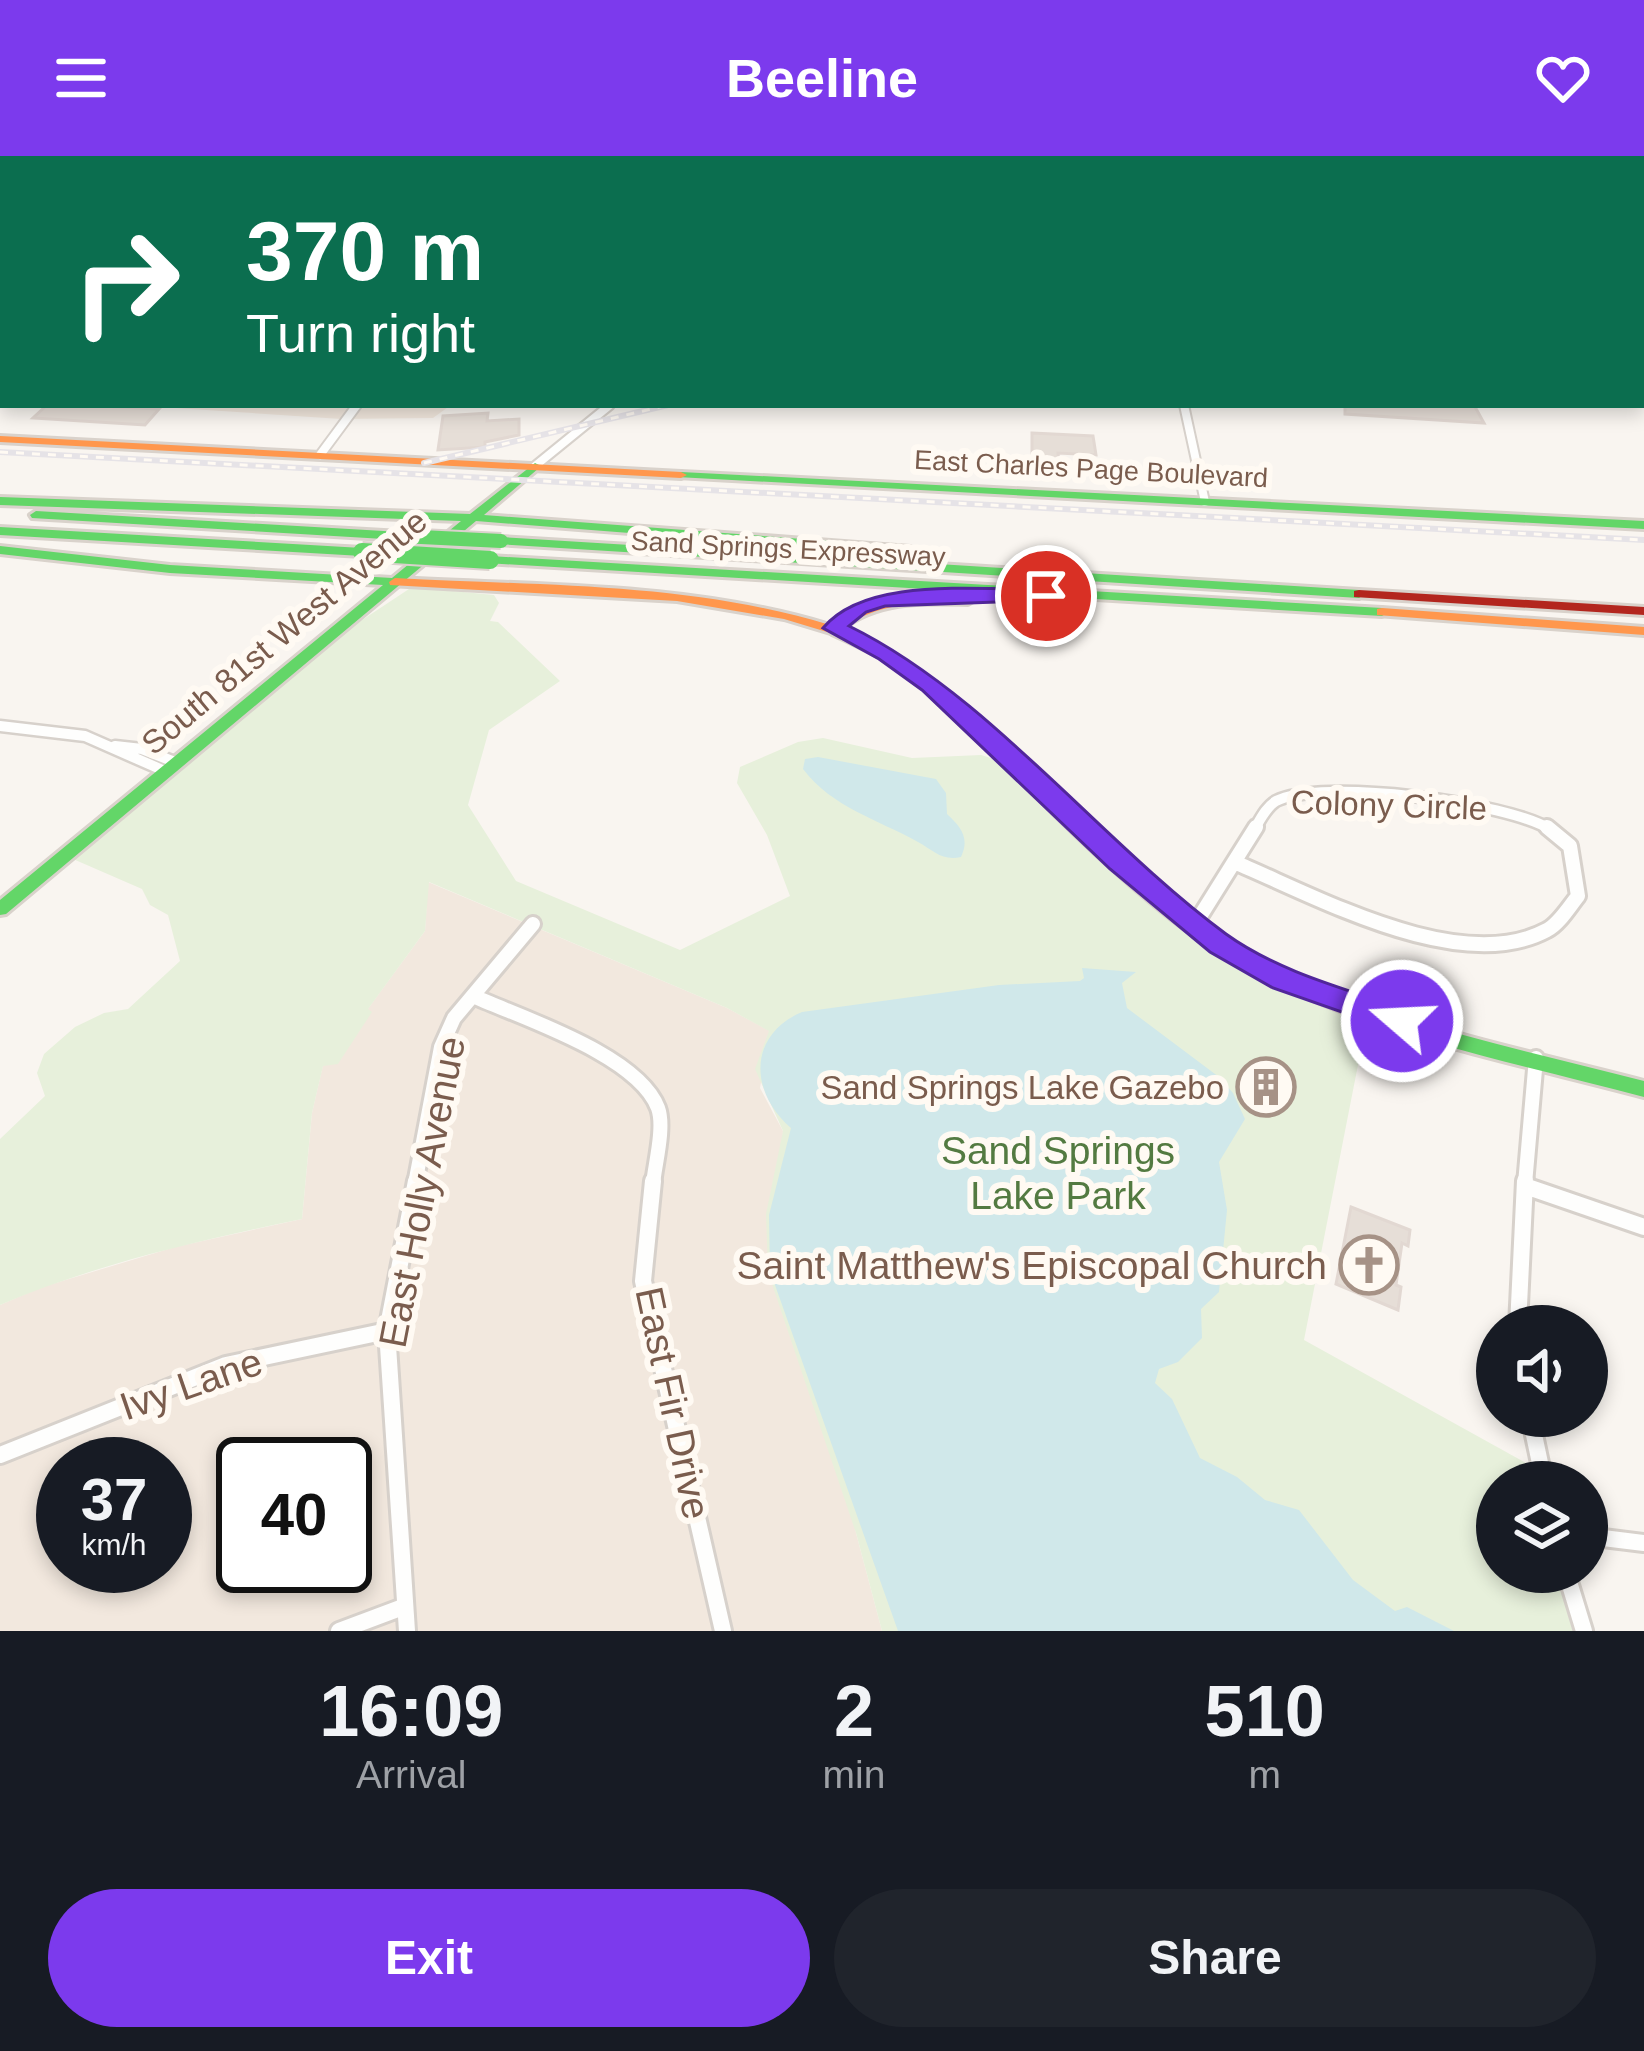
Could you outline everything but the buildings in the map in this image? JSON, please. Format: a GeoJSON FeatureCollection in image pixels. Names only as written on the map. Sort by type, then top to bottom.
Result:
{"type":"FeatureCollection","features":[{"type":"Feature","properties":{"kind":"main road","name":"East Charles Page Boulevard"},"geometry":{"type":"LineString","coordinates":[[0,439],[1644,525]]}},
{"type":"Feature","properties":{"kind":"main road","name":"South 81st West Avenue"},"geometry":{"type":"LineString","coordinates":[[0,909],[535,466]]}},
{"type":"Feature","properties":{"kind":"main road"},"geometry":{"type":"LineString","coordinates":[[0,501],[211,505],[676,530],[960,556],[1032,572]]}},
{"type":"Feature","properties":{"kind":"main road","name":"Sand Springs Expressway"},"geometry":{"type":"LineString","coordinates":[[0,513],[401,536],[496,550],[1644,631]]}},
{"type":"Feature","properties":{"kind":"main road","name":"Sand Springs Expressway"},"geometry":{"type":"LineString","coordinates":[[0,531],[362,553],[496,550],[1032,572],[1644,611]]}},
{"type":"Feature","properties":{"kind":"main road"},"geometry":{"type":"LineString","coordinates":[[0,550],[148,568],[733,603],[834,628],[887,654],[930,685],[1194,926],[1283,979],[1435,1031],[1644,1089]]}},
{"type":"Feature","properties":{"kind":"main road"},"geometry":{"type":"LineString","coordinates":[[834,628],[859,607],[884,599],[1088,593]]}},
{"type":"Feature","properties":{"kind":"street"},"geometry":{"type":"LineString","coordinates":[[320,455],[355,408]]}},
{"type":"Feature","properties":{"kind":"street","name":"South 81st West Avenue"},"geometry":{"type":"LineString","coordinates":[[535,466],[606,408]]}},
{"type":"Feature","properties":{"kind":"street"},"geometry":{"type":"LineString","coordinates":[[1185,408],[1205,502]]}},
{"type":"Feature","properties":{"kind":"street"},"geometry":{"type":"LineString","coordinates":[[0,726],[50,728],[172,768]]}},
{"type":"Feature","properties":{"kind":"street","name":"Colony Circle"},"geometry":{"type":"LineString","coordinates":[[1194,926],[1234,862],[1271,803],[1282,796],[1416,799],[1535,818],[1570,846],[1578,896],[1562,920],[1529,940],[1513,945],[1472,944],[1396,927],[1234,862]]}},
{"type":"Feature","properties":{"kind":"street","name":"East Holly Avenue"},"geometry":{"type":"LineString","coordinates":[[407,1631],[387,1330],[441,1047],[454,1018],[533,924]]}},
{"type":"Feature","properties":{"kind":"street","name":"East Fir Drive"},"geometry":{"type":"LineString","coordinates":[[472,996],[621,1066],[652,1094],[660,1111],[643,1281],[723,1631]]}},
{"type":"Feature","properties":{"kind":"street"},"geometry":{"type":"LineString","coordinates":[[1519,1305],[1536,1058]]}},
{"type":"Feature","properties":{"kind":"street"},"geometry":{"type":"LineString","coordinates":[[1525,1186],[1644,1227]]}},
{"type":"Feature","properties":{"kind":"street","name":"Ivy Lane"},"geometry":{"type":"LineString","coordinates":[[0,1455],[226,1365],[387,1330]]}},
{"type":"Feature","properties":{"kind":"street"},"geometry":{"type":"LineString","coordinates":[[1608,1539],[1644,1543]]}},
{"type":"Feature","properties":{"kind":"street"},"geometry":{"type":"LineString","coordinates":[[1572,1593],[1584,1631]]}},
{"type":"Feature","properties":{"kind":"street"},"geometry":{"type":"LineString","coordinates":[[339,1631],[403,1607]]}},
{"type":"Feature","properties":{"kind":"shaded area"},"geometry":{"type":"Polygon","coordinates":[[[175,408],[447,408],[433,418],[341,419],[175,408]]]}},
{"type":"Feature","properties":{"kind":"shaded area"},"geometry":{"type":"Polygon","coordinates":[[[428,882],[727,1008],[770,1031],[760,1088],[783,1131],[782,1152],[856,1533],[882,1631],[0,1631],[0,1305],[39,1288],[175,1247],[302,1219],[312,1113],[323,1065],[371,1012],[367,1010],[425,931],[428,882]]]}},
{"type":"Feature","properties":{"kind":"green space","name":"Sand Springs Lake Park"},"geometry":{"type":"Polygon","coordinates":[[[412,587],[494,595],[499,603],[490,621],[498,622],[560,681],[489,730],[468,805],[516,881],[680,950],[790,896],[767,835],[737,783],[740,767],[798,742],[823,738],[912,758],[981,755],[1004,762],[1183,926],[1293,993],[1367,1019],[1304,1340],[1522,1461],[1476,1461],[1476,1593],[1562,1593],[1573,1631],[882,1631],[856,1533],[768,1272],[766,1214],[783,1131],[755,1069],[769,1031],[727,1008],[429,882],[425,931],[368,1009],[372,1012],[338,1064],[323,1066],[312,1113],[302,1219],[149,1254],[0,1305],[0,1139],[45,1096],[37,1073],[44,1054],[75,1027],[104,1013],[128,1009],[180,961],[168,915],[150,905],[142,889],[73,859],[344,632],[412,587]]]}},
{"type":"Feature","properties":{"kind":"water"},"geometry":{"type":"Polygon","coordinates":[[[818,757],[936,779],[946,793],[947,814],[963,833],[961,857],[938,854],[828,794],[803,769],[805,759],[818,757]]]}},
{"type":"Feature","properties":{"kind":"water"},"geometry":{"type":"Polygon","coordinates":[[[1082,968],[1136,972],[1122,983],[1127,1008],[1219,1077],[1245,1119],[1219,1162],[1227,1210],[1219,1292],[1201,1309],[1202,1338],[1178,1362],[1159,1369],[1155,1383],[1172,1399],[1200,1458],[1237,1477],[1265,1500],[1299,1510],[1353,1580],[1395,1611],[1407,1607],[1454,1631],[898,1631],[770,1271],[769,1215],[791,1128],[767,1098],[760,1065],[764,1049],[784,1022],[802,1012],[999,985],[1080,981],[1082,968]]]}},
{"type":"Feature","properties":{"kind":"railway"},"geometry":{"type":"LineString","coordinates":[[424,463],[655,408]]}},
{"type":"Feature","properties":{"kind":"railway"},"geometry":{"type":"LineString","coordinates":[[0,452],[1644,540]]}},
{"type":"Feature","properties":{"kind":"traffic: fast"},"geometry":{"type":"LineString","coordinates":[[0,909],[535,466]]}},
{"type":"Feature","properties":{"kind":"traffic: fast"},"geometry":{"type":"LineString","coordinates":[[681,475],[1644,525]]}},
{"type":"Feature","properties":{"kind":"traffic: fast"},"geometry":{"type":"LineString","coordinates":[[0,501],[508,519],[910,551]]}},
{"type":"Feature","properties":{"kind":"traffic: fast"},"geometry":{"type":"LineString","coordinates":[[36,515],[401,536]]}},
{"type":"Feature","properties":{"kind":"traffic: fast"},"geometry":{"type":"LineString","coordinates":[[0,531],[362,552]]}},
{"type":"Feature","properties":{"kind":"traffic: fast"},"geometry":{"type":"LineString","coordinates":[[401,536],[501,541]]}},
{"type":"Feature","properties":{"kind":"traffic: fast"},"geometry":{"type":"LineString","coordinates":[[501,541],[1359,594]]}},
{"type":"Feature","properties":{"kind":"traffic: fast"},"geometry":{"type":"LineString","coordinates":[[0,550],[170,569],[395,582]]}},
{"type":"Feature","properties":{"kind":"traffic: fast"},"geometry":{"type":"LineString","coordinates":[[362,552],[490,560]]}},
{"type":"Feature","properties":{"kind":"traffic: fast"},"geometry":{"type":"LineString","coordinates":[[490,560],[1382,612]]}},
{"type":"Feature","properties":{"kind":"traffic: fast"},"geometry":{"type":"LineString","coordinates":[[837,631],[888,655],[924,680],[1105,854],[1223,946],[1271,973],[1374,1016],[1644,1089]]}},
{"type":"Feature","properties":{"kind":"traffic: slow"},"geometry":{"type":"LineString","coordinates":[[0,439],[681,475]]}},
{"type":"Feature","properties":{"kind":"traffic: slow"},"geometry":{"type":"LineString","coordinates":[[395,582],[677,597],[786,616],[837,631]]}},
{"type":"Feature","properties":{"kind":"traffic: slow"},"geometry":{"type":"LineString","coordinates":[[834,628],[881,604],[968,600]]}},
{"type":"Feature","properties":{"kind":"traffic: slow"},"geometry":{"type":"LineString","coordinates":[[1382,612],[1644,631]]}},
{"type":"Feature","properties":{"kind":"traffic: jam"},"geometry":{"type":"LineString","coordinates":[[1359,594],[1644,611]]}},
{"type":"Feature","properties":{"kind":"place","name":"Sand Springs Lake Gazebo"},"geometry":{"type":"Point","coordinates":[1266,1087]}},
{"type":"Feature","properties":{"kind":"place","name":"Saint Matthew's Episcopal Church"},"geometry":{"type":"Point","coordinates":[1369,1265]}},
{"type":"Feature","properties":{"kind":"route"},"geometry":{"type":"LineString","coordinates":[[1046,596],[884,599],[859,607],[834,628],[887,654],[930,685],[1120,862],[1220,944],[1283,979],[1402,1021]]}}]}
